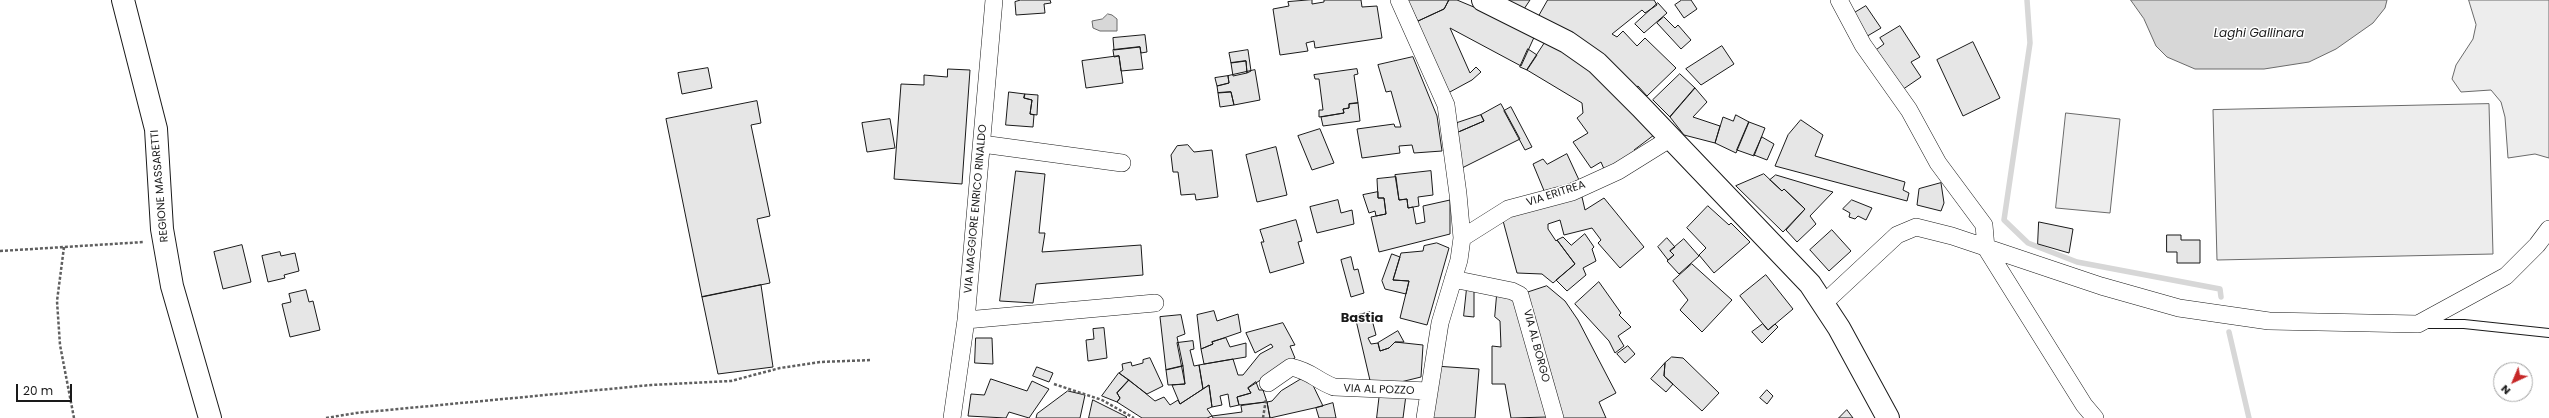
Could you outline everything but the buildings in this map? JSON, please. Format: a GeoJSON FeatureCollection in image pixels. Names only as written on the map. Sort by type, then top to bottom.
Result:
{"type":"FeatureCollection","features":[{"type":"Feature","properties":{"kind":"main road","name":"REGIONE MASSARETTI"},"geometry":{"type":"LineString","coordinates":[[123,0],[156,129],[164,241],[172,286],[210,418]]}},
{"type":"Feature","properties":{"kind":"main road"},"geometry":{"type":"LineString","coordinates":[[1483,0],[1536,25],[1567,42],[1597,63],[1671,138],[1792,263],[1824,303],[1888,418]]}},
{"type":"Feature","properties":{"kind":"street","name":"VIA MAGGIORE ENRICO RINALDO"},"geometry":{"type":"LineString","coordinates":[[952,418],[966,320],[994,0]]}},
{"type":"Feature","properties":{"kind":"street"},"geometry":{"type":"LineString","coordinates":[[1399,0],[1446,105],[1462,238],[1453,279],[1440,323],[1425,418]]}},
{"type":"Feature","properties":{"kind":"street"},"geometry":{"type":"LineString","coordinates":[[1839,0],[1863,45],[1909,110],[1938,164],[1984,224],[1986,248],[2084,405],[2095,418]]}},
{"type":"Feature","properties":{"kind":"street","name":"VIA ERITREA"},"geometry":{"type":"LineString","coordinates":[[1462,238],[1508,209],[1572,192],[1618,171],[1671,138]]}},
{"type":"Feature","properties":{"kind":"street"},"geometry":{"type":"LineString","coordinates":[[982,144],[1122,163]]}},
{"type":"Feature","properties":{"kind":"street"},"geometry":{"type":"LineString","coordinates":[[1824,303],[1896,234],[1916,227],[1952,236],[2101,286],[2179,308],[2269,321],[2418,324],[2506,276],[2537,245],[2549,229]]}},
{"type":"Feature","properties":{"kind":"street","name":"VIA AL BORGO"},"geometry":{"type":"LineString","coordinates":[[1453,279],[1512,291],[1520,295],[1555,418]]}},
{"type":"Feature","properties":{"kind":"street"},"geometry":{"type":"LineString","coordinates":[[966,320],[1155,303]]}},
{"type":"Feature","properties":{"kind":"street","name":"VIA AL POZZO"},"geometry":{"type":"LineString","coordinates":[[1268,383],[1290,367],[1308,371],[1322,382],[1334,388],[1429,391]]}},
{"type":"Feature","properties":{"kind":"lane"},"geometry":{"type":"LineString","coordinates":[[2418,324],[2464,324],[2549,333]]}},
{"type":"Feature","properties":{"kind":"path"},"geometry":{"type":"LineString","coordinates":[[0,251],[164,241]]}},
{"type":"Feature","properties":{"kind":"path"},"geometry":{"type":"LineString","coordinates":[[64,247],[58,308],[60,345],[74,418]]}},
{"type":"Feature","properties":{"kind":"path"},"geometry":{"type":"LineString","coordinates":[[326,418],[356,413],[651,385],[731,381],[780,368],[820,362],[872,360]]}},
{"type":"Feature","properties":{"kind":"path"},"geometry":{"type":"LineString","coordinates":[[1054,384],[1102,400],[1134,418]]}},
{"type":"Feature","properties":{"kind":"shaded area"},"geometry":{"type":"Polygon","coordinates":[[[2469,0],[2549,0],[2549,158],[2535,154],[2508,158],[2505,117],[2501,102],[2491,90],[2461,92],[2452,79],[2456,65],[2473,39],[2476,25],[2469,0]]]}},
{"type":"Feature","properties":{"kind":"shaded area"},"geometry":{"type":"Polygon","coordinates":[[[2489,104],[2493,254],[2217,260],[2213,110],[2489,104]]]}},
{"type":"Feature","properties":{"kind":"shaded area"},"geometry":{"type":"Polygon","coordinates":[[[2066,113],[2120,119],[2110,213],[2056,208],[2066,113]]]}},
{"type":"Feature","properties":{"kind":"water","name":"Laghi Gallinara"},"geometry":{"type":"Polygon","coordinates":[[[2131,0],[2387,0],[2385,8],[2373,23],[2336,49],[2309,62],[2264,69],[2195,69],[2167,57],[2156,46],[2144,19],[2131,0]]]}},
{"type":"Feature","properties":{"kind":"water"},"geometry":{"type":"Polygon","coordinates":[[[1108,14],[1117,19],[1117,31],[1100,31],[1093,28],[1092,21],[1102,19],[1108,14]]]}},
{"type":"Feature","properties":{"kind":"waterway"},"geometry":{"type":"LineString","coordinates":[[2027,0],[2030,43],[2004,220],[2028,243],[2077,262],[2220,289],[2221,297]]}},
{"type":"Feature","properties":{"kind":"waterway"},"geometry":{"type":"LineString","coordinates":[[2229,332],[2249,418]]}},
{"type":"Feature","properties":{"kind":"district","name":"Bastia"},"geometry":{"type":"Point","coordinates":[1362,319]}}]}
